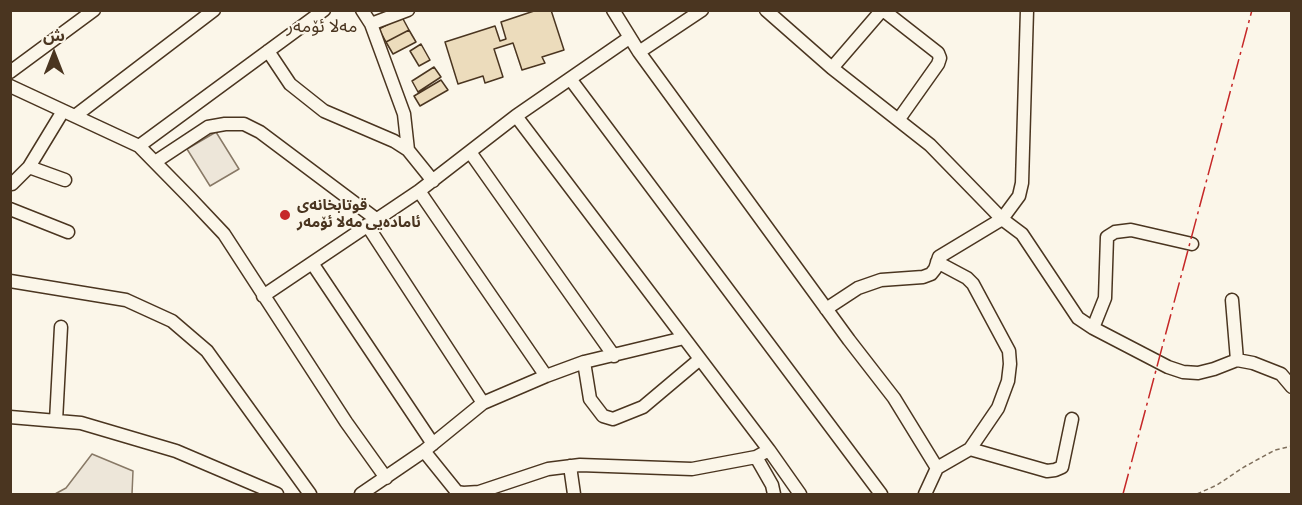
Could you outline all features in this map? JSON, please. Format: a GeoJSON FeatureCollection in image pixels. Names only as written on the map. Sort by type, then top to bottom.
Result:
{"type":"FeatureCollection","features":[{"type":"Feature","properties":{"kind":"street"},"geometry":{"type":"LineString","coordinates":[[10,72],[94,10]]}},
{"type":"Feature","properties":{"kind":"street"},"geometry":{"type":"LineString","coordinates":[[11,183],[29,167],[69,113],[214,10]]}},
{"type":"Feature","properties":{"kind":"street"},"geometry":{"type":"LineString","coordinates":[[139,146],[324,10]]}},
{"type":"Feature","properties":{"kind":"street"},"geometry":{"type":"LineString","coordinates":[[362,10],[371,24],[404,114],[408,150]]}},
{"type":"Feature","properties":{"kind":"street"},"geometry":{"type":"LineString","coordinates":[[371,24],[408,10]]}},
{"type":"Feature","properties":{"kind":"street"},"geometry":{"type":"LineString","coordinates":[[613,10],[639,52],[826,309],[894,398],[937,468]]}},
{"type":"Feature","properties":{"kind":"street"},"geometry":{"type":"LineString","coordinates":[[639,52],[702,10]]}},
{"type":"Feature","properties":{"kind":"street"},"geometry":{"type":"LineString","coordinates":[[766,10],[832,68],[930,145],[1002,219],[1022,234],[1078,318],[1168,367],[1198,373],[1237,360],[1253,363],[1281,374],[1292,387]]}},
{"type":"Feature","properties":{"kind":"street"},"geometry":{"type":"LineString","coordinates":[[832,68],[883,10],[938,53],[940,58],[899,119]]}},
{"type":"Feature","properties":{"kind":"street"},"geometry":{"type":"LineString","coordinates":[[826,309],[858,288],[881,280],[923,277],[931,274],[939,257],[1002,219],[1019,196],[1022,183],[1028,10]]}},
{"type":"Feature","properties":{"kind":"street"},"geometry":{"type":"LineString","coordinates":[[263,296],[419,191],[516,116],[629,38]]}},
{"type":"Feature","properties":{"kind":"street"},"geometry":{"type":"LineString","coordinates":[[268,51],[290,84],[324,111],[394,141],[408,150],[433,181]]}},
{"type":"Feature","properties":{"kind":"street"},"geometry":{"type":"LineString","coordinates":[[571,80],[881,495]]}},
{"type":"Feature","properties":{"kind":"street"},"geometry":{"type":"LineString","coordinates":[[10,86],[139,146],[155,162],[224,234],[346,422],[386,478]]}},
{"type":"Feature","properties":{"kind":"street"},"geometry":{"type":"LineString","coordinates":[[516,116],[769,450],[800,495]]}},
{"type":"Feature","properties":{"kind":"street"},"geometry":{"type":"LineString","coordinates":[[155,162],[208,127],[244,124],[260,132],[371,222],[483,403]]}},
{"type":"Feature","properties":{"kind":"street"},"geometry":{"type":"LineString","coordinates":[[470,152],[614,356]]}},
{"type":"Feature","properties":{"kind":"street"},"geometry":{"type":"LineString","coordinates":[[29,167],[65,180]]}},
{"type":"Feature","properties":{"kind":"street"},"geometry":{"type":"LineString","coordinates":[[419,191],[546,376]]}},
{"type":"Feature","properties":{"kind":"street"},"geometry":{"type":"LineString","coordinates":[[10,209],[68,232]]}},
{"type":"Feature","properties":{"kind":"street"},"geometry":{"type":"LineString","coordinates":[[1093,328],[1104,298],[1107,237],[1115,232],[1131,230],[1192,244]]}},
{"type":"Feature","properties":{"kind":"street"},"geometry":{"type":"LineString","coordinates":[[925,495],[937,468],[970,449],[998,408],[1008,381],[1010,364],[1010,351],[973,284],[968,278],[937,262]]}},
{"type":"Feature","properties":{"kind":"street"},"geometry":{"type":"LineString","coordinates":[[312,263],[457,492],[480,493],[548,469],[570,466],[692,469],[756,458],[769,450]]}},
{"type":"Feature","properties":{"kind":"street"},"geometry":{"type":"LineString","coordinates":[[10,281],[126,300],[172,321],[207,351],[310,495]]}},
{"type":"Feature","properties":{"kind":"street"},"geometry":{"type":"LineString","coordinates":[[1232,300],[1237,360]]}},
{"type":"Feature","properties":{"kind":"street"},"geometry":{"type":"LineString","coordinates":[[56,421],[62,327]]}},
{"type":"Feature","properties":{"kind":"street"},"geometry":{"type":"LineString","coordinates":[[360,495],[429,447],[483,403],[584,362],[684,338]]}},
{"type":"Feature","properties":{"kind":"street"},"geometry":{"type":"LineString","coordinates":[[584,362],[590,399],[603,416],[613,418],[643,407],[700,359]]}},
{"type":"Feature","properties":{"kind":"street"},"geometry":{"type":"LineString","coordinates":[[10,417],[81,423],[176,451],[277,495]]}},
{"type":"Feature","properties":{"kind":"street"},"geometry":{"type":"LineString","coordinates":[[970,449],[1047,471],[1055,470],[1062,467],[1072,419]]}},
{"type":"Feature","properties":{"kind":"street"},"geometry":{"type":"LineString","coordinates":[[756,458],[772,485],[774,495]]}},
{"type":"Feature","properties":{"kind":"street"},"geometry":{"type":"LineString","coordinates":[[570,466],[574,495]]}},
{"type":"Feature","properties":{"kind":"path"},"geometry":{"type":"LineString","coordinates":[[1197,495],[1275,450],[1292,446]]}},
{"type":"Feature","properties":{"kind":"shaded area"},"geometry":{"type":"Polygon","coordinates":[[[216,132],[239,169],[210,186],[187,149],[216,132]]]}},
{"type":"Feature","properties":{"kind":"shaded area"},"geometry":{"type":"Polygon","coordinates":[[[92,454],[133,471],[132,494],[55,494],[66,488],[92,454]]]}},
{"type":"Feature","properties":{"kind":"building"},"geometry":{"type":"Polygon","coordinates":[[[537,10],[551,10],[564,50],[542,57],[545,63],[522,70],[513,43],[494,49],[503,77],[485,83],[483,76],[458,84],[445,42],[495,26],[500,41],[506,39],[501,22],[537,10]]]}},
{"type":"Feature","properties":{"kind":"building"},"geometry":{"type":"Polygon","coordinates":[[[402,17],[409,30],[386,42],[379,29],[402,17]]]}},
{"type":"Feature","properties":{"kind":"building"},"geometry":{"type":"Polygon","coordinates":[[[409,30],[416,42],[393,54],[386,42],[409,30]]]}},
{"type":"Feature","properties":{"kind":"building"},"geometry":{"type":"Polygon","coordinates":[[[421,44],[430,60],[419,66],[410,51],[421,44]]]}},
{"type":"Feature","properties":{"kind":"building"},"geometry":{"type":"Polygon","coordinates":[[[434,67],[441,77],[418,92],[412,81],[434,67]]]}},
{"type":"Feature","properties":{"kind":"building"},"geometry":{"type":"Polygon","coordinates":[[[441,80],[448,90],[420,106],[414,96],[441,80]]]}},
{"type":"Feature","properties":{"kind":"power"},"geometry":{"type":"LineString","coordinates":[[1123,494],[1252,10]]}},
{"type":"Feature","properties":{"kind":"place","name":"قوتابخانەی ئامادەیی مەلا ئۆمەر"},"geometry":{"type":"Point","coordinates":[285,215]}},
{"type":"Feature","properties":{"kind":"district","name":"مەلا ئۆمەر"},"geometry":{"type":"Point","coordinates":[322,27]}}]}
